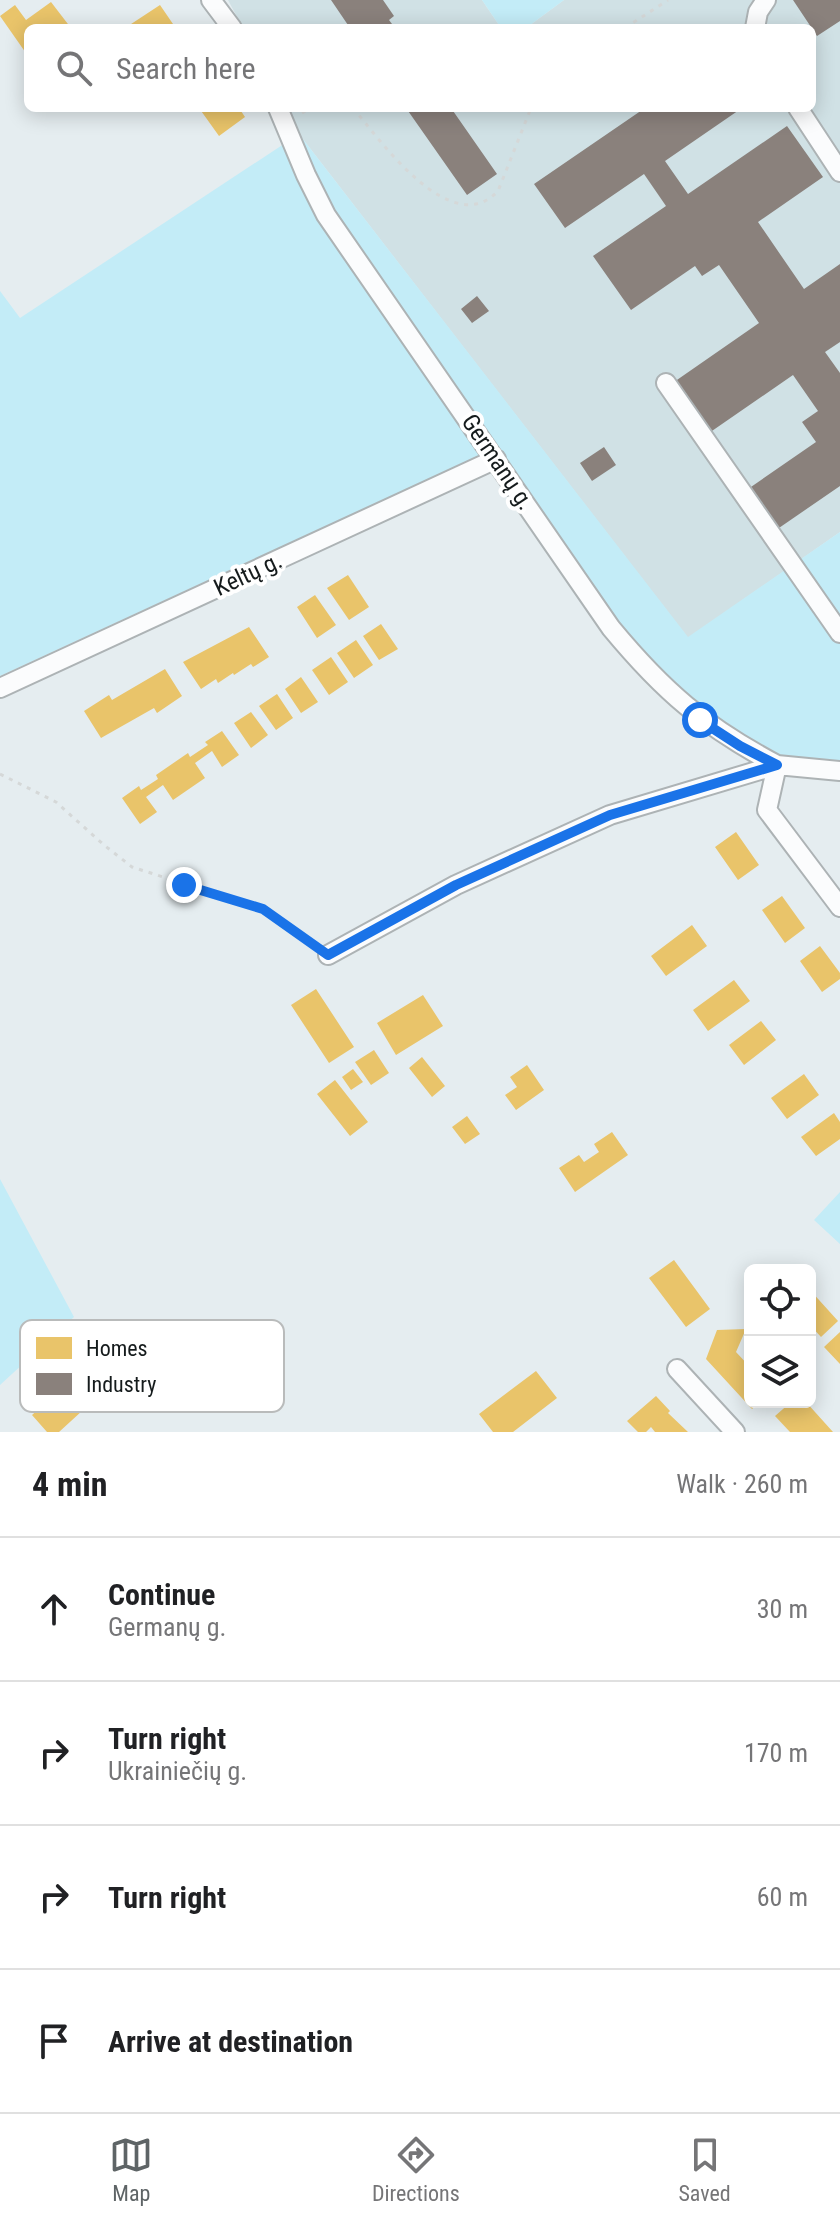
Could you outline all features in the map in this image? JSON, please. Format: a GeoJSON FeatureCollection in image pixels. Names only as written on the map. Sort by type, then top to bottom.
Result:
{"type":"FeatureCollection","features":[{"type":"Feature","properties":{"kind":"street"},"geometry":{"type":"LineString","coordinates":[[211,0],[229,24]]}},
{"type":"Feature","properties":{"kind":"street"},"geometry":{"type":"LineString","coordinates":[[756,24],[758,12],[766,0]]}},
{"type":"Feature","properties":{"kind":"street","name":"Germanų g."},"geometry":{"type":"LineString","coordinates":[[280,112],[326,215],[584,591],[637,660],[664,689],[700,720],[777,765]]}},
{"type":"Feature","properties":{"kind":"street"},"geometry":{"type":"LineString","coordinates":[[801,112],[840,172]]}},
{"type":"Feature","properties":{"kind":"street"},"geometry":{"type":"LineString","coordinates":[[666,383],[840,633]]}},
{"type":"Feature","properties":{"kind":"street","name":"Keltų g."},"geometry":{"type":"LineString","coordinates":[[0,688],[496,459]]}},
{"type":"Feature","properties":{"kind":"street"},"geometry":{"type":"LineString","coordinates":[[328,955],[456,885],[610,815],[777,765],[840,771]]}},
{"type":"Feature","properties":{"kind":"street"},"geometry":{"type":"LineString","coordinates":[[777,765],[767,810],[840,907]]}},
{"type":"Feature","properties":{"kind":"street"},"geometry":{"type":"LineString","coordinates":[[677,1369],[735,1432]]}},
{"type":"Feature","properties":{"kind":"path"},"geometry":{"type":"LineString","coordinates":[[631,24],[668,0]]}},
{"type":"Feature","properties":{"kind":"path"},"geometry":{"type":"LineString","coordinates":[[356,112],[407,171],[430,191],[448,201],[480,205],[498,191],[529,112]]}},
{"type":"Feature","properties":{"kind":"path"},"geometry":{"type":"LineString","coordinates":[[0,774],[56,802],[132,867],[263,909],[328,955]]}},
{"type":"Feature","properties":{"kind":"shaded area"},"geometry":{"type":"Polygon","coordinates":[[[228,0],[482,0],[498,24],[241,24],[228,0]]]}},
{"type":"Feature","properties":{"kind":"shaded area"},"geometry":{"type":"Polygon","coordinates":[[[482,0],[564,0],[531,24],[498,24],[482,0]]]}},
{"type":"Feature","properties":{"kind":"shaded area"},"geometry":{"type":"Polygon","coordinates":[[[564,0],[840,0],[840,532],[688,638],[299,134],[287,112],[816,112],[816,24],[531,24],[564,0]]]}},
{"type":"Feature","properties":{"kind":"shaded area"},"geometry":{"type":"Polygon","coordinates":[[[299,134],[688,637],[840,532],[840,763],[783,756],[756,745],[685,696],[625,634],[504,455],[478,456],[0,676],[0,291],[20,318],[299,134]]]}},
{"type":"Feature","properties":{"kind":"shaded area"},"geometry":{"type":"Polygon","coordinates":[[[0,1179],[74,1317],[71,1320],[20,1320],[20,1367],[0,1385],[0,1179]]]}},
{"type":"Feature","properties":{"kind":"shaded area"},"geometry":{"type":"Polygon","coordinates":[[[840,1192],[840,1244],[814,1220],[840,1192]]]}},
{"type":"Feature","properties":{"kind":"building: Homes"},"geometry":{"type":"Polygon","coordinates":[[[51,2],[68,24],[24,24],[24,50],[0,16],[15,5],[26,20],[51,2]]]}},
{"type":"Feature","properties":{"kind":"building: Homes"},"geometry":{"type":"Polygon","coordinates":[[[160,5],[173,24],[131,24],[160,5]]]}},
{"type":"Feature","properties":{"kind":"building: Homes"},"geometry":{"type":"Polygon","coordinates":[[[202,112],[242,112],[245,117],[219,136],[202,112]]]}},
{"type":"Feature","properties":{"kind":"building: Homes"},"geometry":{"type":"Polygon","coordinates":[[[348,575],[369,607],[349,620],[327,588],[348,575]]]}},
{"type":"Feature","properties":{"kind":"building: Homes"},"geometry":{"type":"Polygon","coordinates":[[[315,595],[336,625],[317,638],[297,607],[315,595]]]}},
{"type":"Feature","properties":{"kind":"building: Homes"},"geometry":{"type":"Polygon","coordinates":[[[381,624],[398,649],[379,660],[363,636],[381,624]]]}},
{"type":"Feature","properties":{"kind":"building: Homes"},"geometry":{"type":"Polygon","coordinates":[[[249,627],[269,657],[218,683],[216,679],[201,689],[183,662],[249,627]]]}},
{"type":"Feature","properties":{"kind":"building: Homes"},"geometry":{"type":"Polygon","coordinates":[[[356,640],[373,665],[354,678],[337,653],[356,640]]]}},
{"type":"Feature","properties":{"kind":"building: Homes"},"geometry":{"type":"Polygon","coordinates":[[[331,657],[348,682],[329,695],[312,670],[331,657]]]}},
{"type":"Feature","properties":{"kind":"building: Homes"},"geometry":{"type":"Polygon","coordinates":[[[165,669],[182,696],[157,713],[154,708],[101,738],[84,711],[109,695],[112,700],[165,669]]]}},
{"type":"Feature","properties":{"kind":"building: Homes"},"geometry":{"type":"Polygon","coordinates":[[[301,677],[318,702],[301,713],[285,689],[301,677]]]}},
{"type":"Feature","properties":{"kind":"building: Homes"},"geometry":{"type":"Polygon","coordinates":[[[277,694],[293,718],[276,730],[259,706],[277,694]]]}},
{"type":"Feature","properties":{"kind":"building: Homes"},"geometry":{"type":"Polygon","coordinates":[[[251,712],[268,735],[251,748],[234,723],[251,712]]]}},
{"type":"Feature","properties":{"kind":"building: Homes"},"geometry":{"type":"Polygon","coordinates":[[[222,731],[239,755],[222,767],[212,751],[195,763],[205,778],[173,800],[163,785],[146,797],[157,812],[140,824],[122,798],[139,786],[141,790],[158,779],[156,775],[188,753],[190,757],[208,745],[205,742],[222,731]]]}},
{"type":"Feature","properties":{"kind":"building: Homes"},"geometry":{"type":"Polygon","coordinates":[[[736,832],[759,865],[738,880],[715,847],[736,832]]]}},
{"type":"Feature","properties":{"kind":"building: Homes"},"geometry":{"type":"Polygon","coordinates":[[[782,896],[805,928],[785,943],[762,910],[782,896]]]}},
{"type":"Feature","properties":{"kind":"building: Homes"},"geometry":{"type":"Polygon","coordinates":[[[692,925],[707,946],[666,976],[651,956],[692,925]]]}},
{"type":"Feature","properties":{"kind":"building: Homes"},"geometry":{"type":"Polygon","coordinates":[[[820,946],[840,973],[840,979],[822,992],[800,961],[820,946]]]}},
{"type":"Feature","properties":{"kind":"building: Homes"},"geometry":{"type":"Polygon","coordinates":[[[734,980],[750,1001],[708,1031],[693,1010],[734,980]]]}},
{"type":"Feature","properties":{"kind":"building: Homes"},"geometry":{"type":"Polygon","coordinates":[[[316,989],[354,1047],[329,1063],[291,1005],[316,989]]]}},
{"type":"Feature","properties":{"kind":"building: Homes"},"geometry":{"type":"Polygon","coordinates":[[[423,995],[443,1026],[396,1055],[377,1023],[423,995]]]}},
{"type":"Feature","properties":{"kind":"building: Homes"},"geometry":{"type":"Polygon","coordinates":[[[761,1021],[776,1040],[744,1065],[729,1045],[761,1021]]]}},
{"type":"Feature","properties":{"kind":"building: Homes"},"geometry":{"type":"Polygon","coordinates":[[[374,1050],[389,1073],[371,1085],[355,1062],[374,1050]]]}},
{"type":"Feature","properties":{"kind":"building: Homes"},"geometry":{"type":"Polygon","coordinates":[[[422,1057],[445,1086],[432,1097],[409,1068],[422,1057]]]}},
{"type":"Feature","properties":{"kind":"building: Homes"},"geometry":{"type":"Polygon","coordinates":[[[527,1065],[544,1090],[516,1110],[505,1095],[517,1087],[510,1077],[527,1065]]]}},
{"type":"Feature","properties":{"kind":"building: Homes"},"geometry":{"type":"Polygon","coordinates":[[[353,1069],[363,1082],[351,1090],[342,1077],[353,1069]]]}},
{"type":"Feature","properties":{"kind":"building: Homes"},"geometry":{"type":"Polygon","coordinates":[[[804,1074],[819,1095],[787,1119],[771,1098],[804,1074]]]}},
{"type":"Feature","properties":{"kind":"building: Homes"},"geometry":{"type":"Polygon","coordinates":[[[335,1080],[368,1122],[350,1136],[317,1094],[335,1080]]]}},
{"type":"Feature","properties":{"kind":"building: Homes"},"geometry":{"type":"Polygon","coordinates":[[[834,1113],[840,1122],[840,1139],[816,1156],[801,1137],[834,1113]]]}},
{"type":"Feature","properties":{"kind":"building: Homes"},"geometry":{"type":"Polygon","coordinates":[[[467,1116],[480,1134],[465,1144],[452,1127],[467,1116]]]}},
{"type":"Feature","properties":{"kind":"building: Homes"},"geometry":{"type":"Polygon","coordinates":[[[612,1132],[628,1155],[575,1192],[559,1168],[579,1155],[584,1162],[599,1152],[594,1144],[612,1132]]]}},
{"type":"Feature","properties":{"kind":"building: Homes"},"geometry":{"type":"Polygon","coordinates":[[[674,1260],[710,1309],[686,1327],[649,1278],[674,1260]]]}},
{"type":"Feature","properties":{"kind":"building: Homes"},"geometry":{"type":"Polygon","coordinates":[[[816,1297],[838,1321],[821,1337],[816,1332],[816,1297]]]}},
{"type":"Feature","properties":{"kind":"building: Homes"},"geometry":{"type":"Polygon","coordinates":[[[744,1329],[736,1352],[744,1361],[744,1400],[706,1359],[717,1330],[744,1329]]]}},
{"type":"Feature","properties":{"kind":"building: Homes"},"geometry":{"type":"Polygon","coordinates":[[[840,1332],[840,1364],[824,1347],[840,1332]]]}},
{"type":"Feature","properties":{"kind":"building: Homes"},"geometry":{"type":"Polygon","coordinates":[[[536,1371],[557,1398],[513,1432],[493,1432],[479,1414],[536,1371]]]}},
{"type":"Feature","properties":{"kind":"building: Homes"},"geometry":{"type":"Polygon","coordinates":[[[656,1396],[688,1432],[655,1432],[651,1427],[646,1432],[638,1432],[627,1421],[656,1396]]]}},
{"type":"Feature","properties":{"kind":"building: Homes"},"geometry":{"type":"Polygon","coordinates":[[[784,1408],[811,1408],[833,1432],[790,1432],[775,1416],[784,1408]]]}},
{"type":"Feature","properties":{"kind":"building: Homes"},"geometry":{"type":"Polygon","coordinates":[[[35,1412],[81,1412],[59,1432],[47,1432],[32,1415],[35,1412]]]}},
{"type":"Feature","properties":{"kind":"building: Industry"},"geometry":{"type":"Polygon","coordinates":[[[331,0],[383,0],[394,16],[389,20],[392,24],[347,24],[331,0]]]}},
{"type":"Feature","properties":{"kind":"building: Industry"},"geometry":{"type":"Polygon","coordinates":[[[793,0],[840,0],[840,21],[817,36],[816,24],[809,24],[793,0]]]}},
{"type":"Feature","properties":{"kind":"building: Industry"},"geometry":{"type":"Polygon","coordinates":[[[409,112],[454,112],[497,174],[467,195],[409,112]]]}},
{"type":"Feature","properties":{"kind":"building: Industry"},"geometry":{"type":"Polygon","coordinates":[[[639,112],[736,112],[665,161],[688,194],[787,126],[823,177],[758,222],[804,289],[840,264],[840,342],[825,352],[840,373],[840,486],[776,530],[748,489],[816,442],[802,422],[818,411],[793,375],[709,433],[674,382],[759,323],[719,265],[702,276],[695,266],[631,310],[593,256],[666,206],[644,174],[565,228],[534,184],[639,112]]]}},
{"type":"Feature","properties":{"kind":"building: Industry"},"geometry":{"type":"Polygon","coordinates":[[[477,296],[489,311],[472,323],[461,309],[477,296]]]}},
{"type":"Feature","properties":{"kind":"building: Industry"},"geometry":{"type":"Polygon","coordinates":[[[604,447],[616,465],[592,481],[580,463],[604,447]]]}},
{"type":"Feature","properties":{"kind":"route"},"geometry":{"type":"LineString","coordinates":[[184,885],[263,909],[328,955],[456,885],[610,815],[777,765],[700,720]]}}]}
